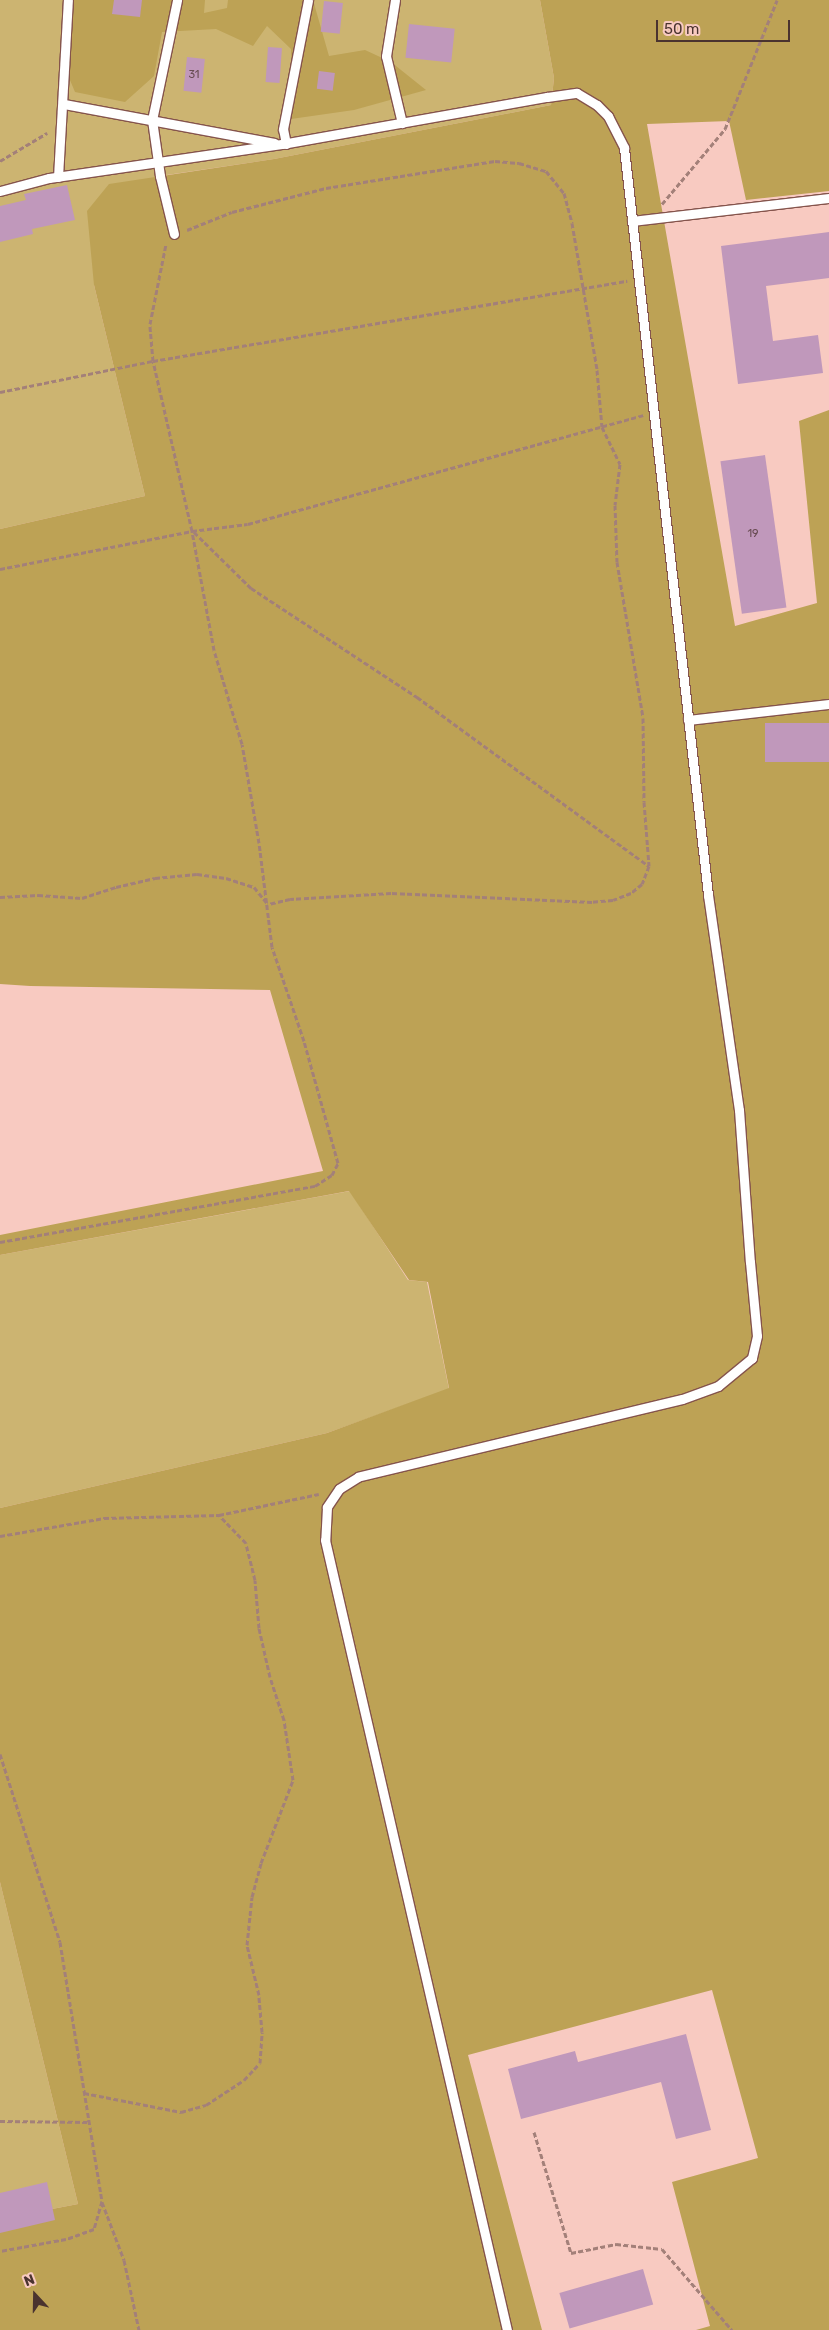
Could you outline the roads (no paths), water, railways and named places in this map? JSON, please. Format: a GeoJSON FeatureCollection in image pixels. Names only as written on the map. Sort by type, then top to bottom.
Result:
{"type":"FeatureCollection","features":[{"type":"Feature","properties":{"kind":"lane"},"geometry":{"type":"LineString","coordinates":[[58,177],[64,104],[68,0]]}},
{"type":"Feature","properties":{"kind":"lane"},"geometry":{"type":"LineString","coordinates":[[174,234],[158,162],[152,120],[177,0]]}},
{"type":"Feature","properties":{"kind":"lane"},"geometry":{"type":"LineString","coordinates":[[284,144],[283,129],[308,0]]}},
{"type":"Feature","properties":{"kind":"lane"},"geometry":{"type":"LineString","coordinates":[[395,0],[386,56],[402,123]]}},
{"type":"Feature","properties":{"kind":"lane"},"geometry":{"type":"LineString","coordinates":[[0,190],[58,177],[284,144],[577,93],[597,104],[608,116],[624,148],[708,895],[739,1110],[757,1336],[752,1358],[718,1386],[682,1399],[358,1477],[339,1489],[327,1507],[325,1540],[507,2330]]}},
{"type":"Feature","properties":{"kind":"lane"},"geometry":{"type":"LineString","coordinates":[[64,104],[284,144]]}},
{"type":"Feature","properties":{"kind":"lane"},"geometry":{"type":"LineString","coordinates":[[632,221],[829,198]]}},
{"type":"Feature","properties":{"kind":"lane"},"geometry":{"type":"LineString","coordinates":[[688,720],[829,704]]}}]}
